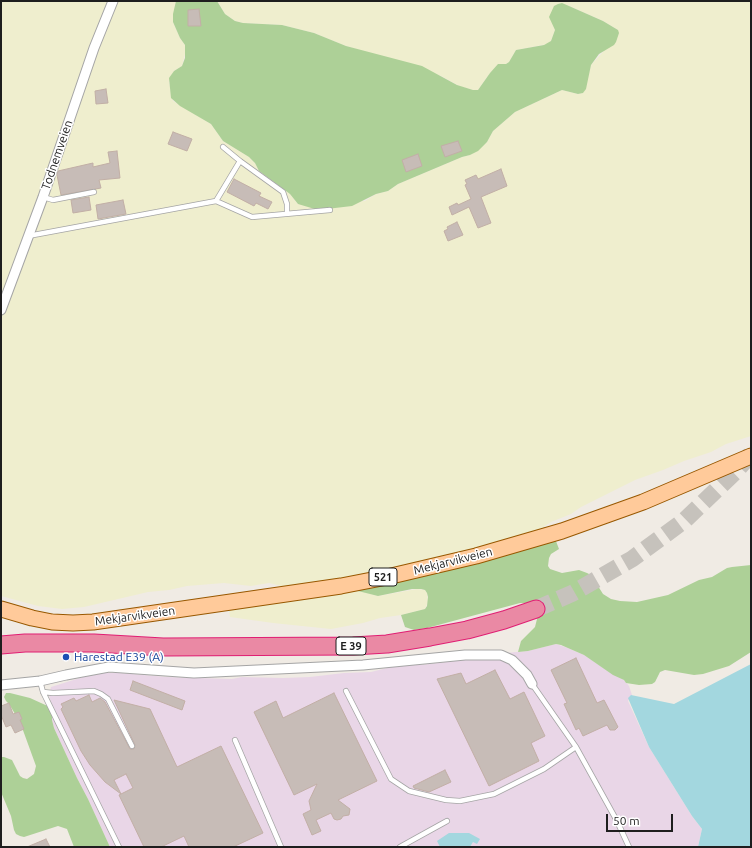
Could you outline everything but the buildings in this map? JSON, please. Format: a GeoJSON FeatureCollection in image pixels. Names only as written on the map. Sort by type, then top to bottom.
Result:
{"type":"FeatureCollection","features":[{"type":"Feature","properties":{"kind":"highway","name":"E 39"},"geometry":{"type":"LineString","coordinates":[[1,645],[25,643],[123,644],[163,647],[305,647],[387,644],[467,630],[504,620],[536,609]]}},
{"type":"Feature","properties":{"kind":"highway","name":"E 39"},"geometry":{"type":"LineString","coordinates":[[1,639],[25,643]]}},
{"type":"Feature","properties":{"kind":"highway","name":"E 39"},"geometry":{"type":"LineString","coordinates":[[1,653],[124,651],[163,647]]}},
{"type":"Feature","properties":{"kind":"main road","name":"Mekjarvikveien"},"geometry":{"type":"LineString","coordinates":[[1,609],[52,622],[93,622],[341,586],[387,577],[476,556],[562,531],[643,502],[751,456]]}},
{"type":"Feature","properties":{"kind":"street","name":"Todnemveien"},"geometry":{"type":"LineString","coordinates":[[1,310],[43,197],[94,48],[113,1]]}},
{"type":"Feature","properties":{"kind":"street"},"geometry":{"type":"LineString","coordinates":[[1,685],[40,681],[109,668],[194,673],[363,665],[464,655],[501,655],[512,660],[527,675],[532,684]]}},
{"type":"Feature","properties":{"kind":"lane"},"geometry":{"type":"LineString","coordinates":[[223,147],[283,192],[287,204],[287,214]]}},
{"type":"Feature","properties":{"kind":"lane"},"geometry":{"type":"LineString","coordinates":[[216,200],[240,161]]}},
{"type":"Feature","properties":{"kind":"lane"},"geometry":{"type":"LineString","coordinates":[[43,197],[53,200],[94,192]]}},
{"type":"Feature","properties":{"kind":"lane"},"geometry":{"type":"LineString","coordinates":[[28,236],[216,200],[252,217],[330,210]]}},
{"type":"Feature","properties":{"kind":"lane"},"geometry":{"type":"LineString","coordinates":[[40,681],[43,692],[119,847]]}},
{"type":"Feature","properties":{"kind":"lane"},"geometry":{"type":"LineString","coordinates":[[532,684],[576,747],[618,821],[629,847]]}},
{"type":"Feature","properties":{"kind":"lane"},"geometry":{"type":"LineString","coordinates":[[43,692],[94,691],[101,694],[108,699],[132,746]]}},
{"type":"Feature","properties":{"kind":"lane"},"geometry":{"type":"LineString","coordinates":[[346,691],[390,779],[409,791],[446,800],[460,801],[494,794],[544,769],[576,747]]}},
{"type":"Feature","properties":{"kind":"lane"},"geometry":{"type":"LineString","coordinates":[[235,740],[281,847]]}},
{"type":"Feature","properties":{"kind":"lane"},"geometry":{"type":"LineString","coordinates":[[400,847],[447,820]]}},
{"type":"Feature","properties":{"kind":"shaded area"},"geometry":{"type":"Polygon","coordinates":[[[556,644],[584,655],[624,680],[629,686],[632,695],[628,701],[649,747],[692,816],[702,829],[698,847],[470,847],[473,842],[479,839],[440,847],[110,847],[54,728],[52,720],[52,708],[49,695],[51,687],[83,677],[104,673],[232,679],[242,677],[310,677],[344,673],[371,672],[399,665],[421,665],[472,659],[494,654],[528,651],[556,644]]]}},
{"type":"Feature","properties":{"kind":"green space"},"geometry":{"type":"Polygon","coordinates":[[[1,1],[176,1],[173,22],[185,45],[185,54],[182,66],[174,71],[169,82],[173,101],[211,124],[223,141],[249,157],[255,163],[259,171],[290,194],[298,204],[365,201],[376,194],[388,191],[398,184],[470,155],[487,142],[493,131],[515,112],[562,90],[578,94],[583,93],[591,65],[603,52],[618,30],[603,21],[569,6],[553,25],[555,30],[551,41],[548,44],[516,50],[509,62],[502,64],[490,73],[478,90],[473,90],[461,87],[441,76],[346,46],[314,33],[282,25],[243,23],[235,21],[225,14],[217,1],[751,1],[751,436],[726,444],[711,452],[635,480],[581,507],[571,514],[551,522],[537,531],[358,590],[378,596],[417,589],[425,590],[427,593],[428,602],[425,609],[401,615],[331,629],[230,617],[228,604],[282,590],[281,586],[269,583],[251,586],[224,583],[187,586],[169,590],[148,592],[84,607],[62,609],[38,606],[1,596],[1,1]]]}},
{"type":"Feature","properties":{"kind":"green space"},"geometry":{"type":"Polygon","coordinates":[[[176,1],[217,1],[225,14],[235,21],[243,23],[282,25],[314,33],[346,46],[422,66],[457,85],[473,90],[478,90],[498,64],[506,64],[509,62],[516,50],[544,45],[551,41],[555,30],[549,17],[554,6],[558,4],[562,3],[603,21],[618,30],[619,33],[614,45],[599,54],[591,65],[586,89],[583,93],[578,94],[562,90],[515,112],[493,131],[487,142],[478,151],[470,155],[398,184],[388,191],[376,194],[352,206],[318,210],[298,204],[290,194],[259,171],[255,163],[249,157],[223,141],[211,124],[180,106],[171,98],[169,78],[174,71],[182,66],[185,58],[185,45],[173,22],[176,1]]]}},
{"type":"Feature","properties":{"kind":"green space"},"geometry":{"type":"Polygon","coordinates":[[[545,527],[554,536],[559,549],[551,554],[549,558],[548,566],[550,569],[562,573],[579,570],[587,573],[591,575],[603,594],[611,599],[620,601],[637,602],[668,595],[699,580],[712,577],[727,568],[751,565],[751,652],[729,666],[703,674],[694,675],[665,670],[660,672],[655,682],[652,684],[639,685],[626,683],[624,680],[613,675],[584,655],[561,645],[556,644],[518,652],[521,641],[535,627],[539,611],[528,603],[520,603],[427,628],[414,630],[405,627],[401,615],[425,609],[427,606],[428,597],[425,590],[412,589],[378,596],[358,591],[357,586],[418,565],[537,531],[545,527]]]}},
{"type":"Feature","properties":{"kind":"green space"},"geometry":{"type":"Polygon","coordinates":[[[6,693],[30,698],[52,708],[54,728],[110,847],[74,847],[67,829],[58,826],[24,837],[16,834],[11,816],[1,792],[1,757],[12,760],[20,776],[23,778],[27,779],[34,774],[36,766],[20,722],[4,697],[6,693]]]}},
{"type":"Feature","properties":{"kind":"water"},"geometry":{"type":"Polygon","coordinates":[[[751,664],[751,847],[698,847],[702,829],[692,816],[649,747],[628,698],[631,695],[674,704],[751,664]]]}},
{"type":"Feature","properties":{"kind":"water"},"geometry":{"type":"Polygon","coordinates":[[[449,833],[469,833],[480,839],[477,844],[473,842],[470,847],[440,847],[437,841],[449,833]]]}},
{"type":"Feature","properties":{"kind":"tunnel"},"geometry":{"type":"LineString","coordinates":[[536,609],[573,593],[632,559],[685,520],[737,470],[751,454]]}},
{"type":"Feature","properties":{"kind":"place","name":"Harestad E39 (A)"},"geometry":{"type":"Point","coordinates":[66,657]}}]}
